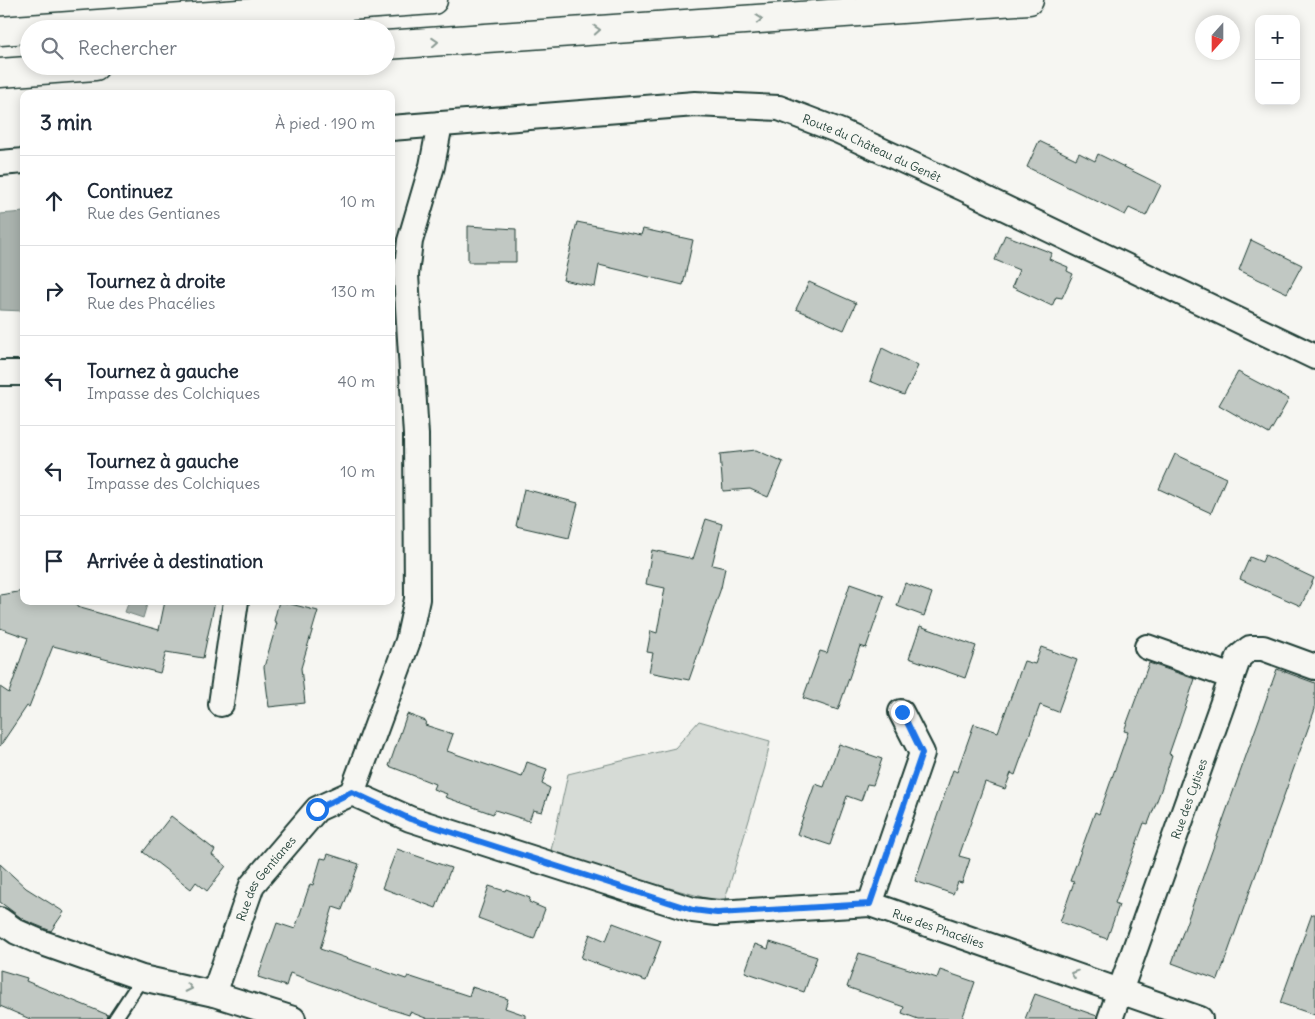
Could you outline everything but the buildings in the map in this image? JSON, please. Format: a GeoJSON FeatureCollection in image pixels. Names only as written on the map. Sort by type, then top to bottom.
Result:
{"type":"FeatureCollection","features":[{"type":"Feature","properties":{"kind":"highway"},"geometry":{"type":"LineString","coordinates":[[154,20],[433,0]]}},
{"type":"Feature","properties":{"kind":"highway"},"geometry":{"type":"LineString","coordinates":[[395,44],[1029,0]]}},
{"type":"Feature","properties":{"kind":"highway"},"geometry":{"type":"LineString","coordinates":[[0,31],[20,30]]}},
{"type":"Feature","properties":{"kind":"highway"},"geometry":{"type":"LineString","coordinates":[[0,73],[20,72]]}},
{"type":"Feature","properties":{"kind":"street","name":"Route du Château du Genêt"},"geometry":{"type":"LineString","coordinates":[[395,128],[695,104],[779,108],[809,118],[946,180],[1315,357]]}},
{"type":"Feature","properties":{"kind":"street"},"geometry":{"type":"LineString","coordinates":[[352,792],[408,641],[417,599],[416,435],[406,275],[410,241],[432,166],[440,124]]}},
{"type":"Feature","properties":{"kind":"street"},"geometry":{"type":"LineString","coordinates":[[0,164],[20,162]]}},
{"type":"Feature","properties":{"kind":"street"},"geometry":{"type":"LineString","coordinates":[[0,372],[20,373]]}},
{"type":"Feature","properties":{"kind":"street"},"geometry":{"type":"LineString","coordinates":[[221,704],[235,605]]}},
{"type":"Feature","properties":{"kind":"street"},"geometry":{"type":"LineString","coordinates":[[1147,647],[1232,677]]}},
{"type":"Feature","properties":{"kind":"street","name":"Rue des Cytises"},"geometry":{"type":"LineString","coordinates":[[1110,1019],[1239,657],[1250,648],[1263,648],[1315,667]]}},
{"type":"Feature","properties":{"kind":"street"},"geometry":{"type":"LineString","coordinates":[[870,904],[922,753],[902,712]]}},
{"type":"Feature","properties":{"kind":"street","name":"Rue des Phacélies"},"geometry":{"type":"LineString","coordinates":[[352,792],[410,819],[693,910],[717,913],[870,904],[1200,1019]]}},
{"type":"Feature","properties":{"kind":"street","name":"Rue des Gentianes"},"geometry":{"type":"LineString","coordinates":[[214,994],[252,886],[317,809],[352,792]]}},
{"type":"Feature","properties":{"kind":"street"},"geometry":{"type":"LineString","coordinates":[[0,920],[17,932],[40,942],[142,978],[214,994],[293,1019]]}},
{"type":"Feature","properties":{"kind":"lane"},"geometry":{"type":"LineString","coordinates":[[115,1019],[142,978]]}},
{"type":"Feature","properties":{"kind":"shaded area"},"geometry":{"type":"Polygon","coordinates":[[[20,212],[20,311],[0,310],[0,214],[20,212]]]}},
{"type":"Feature","properties":{"kind":"shaded area"},"geometry":{"type":"Polygon","coordinates":[[[128,605],[147,605],[143,618],[125,612],[128,605]]]}},
{"type":"Feature","properties":{"kind":"shaded area"},"geometry":{"type":"Polygon","coordinates":[[[699,721],[770,741],[765,767],[724,903],[550,855],[568,774],[675,748],[699,721]]]}},
{"type":"Feature","properties":{"kind":"route"},"geometry":{"type":"LineString","coordinates":[[317,809],[352,792],[380,807],[410,819],[553,867],[693,910],[717,913],[870,904],[922,753],[902,712]]}}]}
